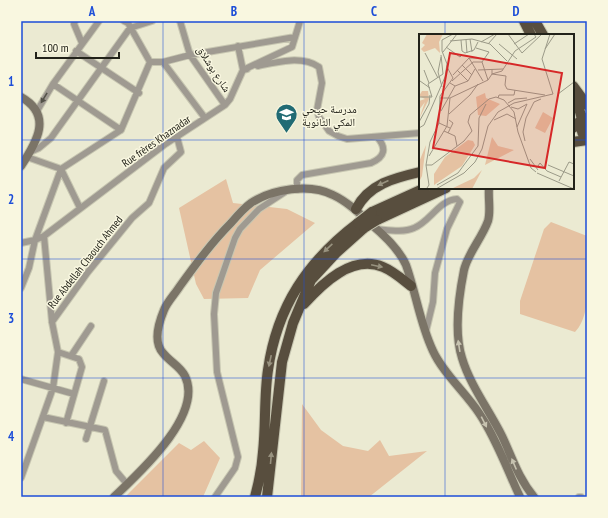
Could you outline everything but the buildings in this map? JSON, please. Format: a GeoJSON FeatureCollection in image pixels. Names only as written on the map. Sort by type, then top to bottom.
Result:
{"type":"FeatureCollection","features":[{"type":"Feature","properties":{"kind":"highway"},"geometry":{"type":"LineString","coordinates":[[524,21],[530,34]]}},
{"type":"Feature","properties":{"kind":"highway"},"geometry":{"type":"LineString","coordinates":[[535,21],[542,34]]}},
{"type":"Feature","properties":{"kind":"highway"},"geometry":{"type":"LineString","coordinates":[[574,87],[587,105]]}},
{"type":"Feature","properties":{"kind":"highway"},"geometry":{"type":"LineString","coordinates":[[574,99],[584,116],[581,131],[587,140],[574,142]]}},
{"type":"Feature","properties":{"kind":"highway"},"geometry":{"type":"LineString","coordinates":[[574,127],[584,116]]}},
{"type":"Feature","properties":{"kind":"highway"},"geometry":{"type":"LineString","coordinates":[[356,209],[360,200],[375,187],[387,181],[419,172]]}},
{"type":"Feature","properties":{"kind":"highway"},"geometry":{"type":"LineString","coordinates":[[375,220],[424,189]]}},
{"type":"Feature","properties":{"kind":"highway"},"geometry":{"type":"LineString","coordinates":[[255,497],[263,452],[268,370],[279,326],[295,291],[312,265],[340,237],[361,225],[444,189]]}},
{"type":"Feature","properties":{"kind":"highway"},"geometry":{"type":"LineString","coordinates":[[267,497],[282,362],[298,310],[311,280],[361,225]]}},
{"type":"Feature","properties":{"kind":"highway"},"geometry":{"type":"LineString","coordinates":[[298,310],[321,286],[335,275],[358,266],[371,265],[382,267],[411,286]]}},
{"type":"Feature","properties":{"kind":"main road"},"geometry":{"type":"LineString","coordinates":[[21,166],[28,155],[40,128],[37,111],[24,99]]}},
{"type":"Feature","properties":{"kind":"main road"},"geometry":{"type":"LineString","coordinates":[[114,497],[160,450],[183,416],[187,403],[188,389],[186,378],[179,368],[163,353],[158,340],[158,329],[165,307],[219,235],[250,204],[266,195],[288,190],[312,189],[332,194],[375,220],[396,250],[405,264],[433,352],[445,370],[463,390],[475,407],[488,430],[520,497]]}},
{"type":"Feature","properties":{"kind":"main road"},"geometry":{"type":"LineString","coordinates":[[490,189],[488,220],[469,257],[465,270],[458,324],[459,347],[462,358],[503,437],[515,468],[525,486],[534,497]]}},
{"type":"Feature","properties":{"kind":"main road"},"geometry":{"type":"LineString","coordinates":[[475,407],[481,406],[484,402]]}},
{"type":"Feature","properties":{"kind":"street"},"geometry":{"type":"LineString","coordinates":[[74,21],[82,43]]}},
{"type":"Feature","properties":{"kind":"street"},"geometry":{"type":"LineString","coordinates":[[37,111],[53,84],[99,21]]}},
{"type":"Feature","properties":{"kind":"street"},"geometry":{"type":"LineString","coordinates":[[124,21],[130,28],[150,62]]}},
{"type":"Feature","properties":{"kind":"street"},"geometry":{"type":"LineString","coordinates":[[28,155],[51,138],[130,28],[152,21]]}},
{"type":"Feature","properties":{"kind":"street","name":"شارع بوشلاق"},"geometry":{"type":"LineString","coordinates":[[180,21],[190,54],[225,104]]}},
{"type":"Feature","properties":{"kind":"street"},"geometry":{"type":"LineString","coordinates":[[244,70],[292,48],[300,21]]}},
{"type":"Feature","properties":{"kind":"street"},"geometry":{"type":"LineString","coordinates":[[150,62],[163,62],[190,54],[295,37]]}},
{"type":"Feature","properties":{"kind":"street"},"geometry":{"type":"LineString","coordinates":[[238,46],[244,70]]}},
{"type":"Feature","properties":{"kind":"street"},"geometry":{"type":"LineString","coordinates":[[76,51],[139,93]]}},
{"type":"Feature","properties":{"kind":"street"},"geometry":{"type":"LineString","coordinates":[[244,70],[273,62],[299,61],[313,63],[319,67],[322,83],[317,110],[319,117],[326,128],[338,136],[347,139],[419,133]]}},
{"type":"Feature","properties":{"kind":"street"},"geometry":{"type":"LineString","coordinates":[[21,288],[29,268],[35,240],[61,169],[122,130],[139,93],[150,62]]}},
{"type":"Feature","properties":{"kind":"street"},"geometry":{"type":"LineString","coordinates":[[163,62],[205,118]]}},
{"type":"Feature","properties":{"kind":"street","name":"Rue frères Khaznadar"},"geometry":{"type":"LineString","coordinates":[[21,243],[35,240],[44,236],[177,137],[225,104],[230,99],[244,70]]}},
{"type":"Feature","properties":{"kind":"street"},"geometry":{"type":"LineString","coordinates":[[53,84],[122,130]]}},
{"type":"Feature","properties":{"kind":"street","name":"Rue Abdellah Chaouch Ahmed"},"geometry":{"type":"LineString","coordinates":[[52,322],[88,272],[132,218],[149,203],[164,168],[181,152],[177,137]]}},
{"type":"Feature","properties":{"kind":"street"},"geometry":{"type":"LineString","coordinates":[[297,190],[297,180],[302,174],[371,163],[379,159],[383,154],[384,147],[377,137]]}},
{"type":"Feature","properties":{"kind":"street"},"geometry":{"type":"LineString","coordinates":[[28,155],[61,169],[80,208]]}},
{"type":"Feature","properties":{"kind":"street"},"geometry":{"type":"LineString","coordinates":[[215,497],[235,468],[238,457],[217,372],[214,314],[216,293],[235,238],[240,229],[259,209],[288,190]]}},
{"type":"Feature","properties":{"kind":"street"},"geometry":{"type":"LineString","coordinates":[[375,220],[397,230],[413,228],[429,218],[451,199],[457,199],[460,202],[447,229],[435,273],[433,302],[426,331]]}},
{"type":"Feature","properties":{"kind":"street"},"geometry":{"type":"LineString","coordinates":[[21,478],[53,388],[58,352],[52,322],[44,236]]}},
{"type":"Feature","properties":{"kind":"street"},"geometry":{"type":"LineString","coordinates":[[71,356],[91,326]]}},
{"type":"Feature","properties":{"kind":"street"},"geometry":{"type":"LineString","coordinates":[[58,352],[79,359],[82,367],[66,423]]}},
{"type":"Feature","properties":{"kind":"street"},"geometry":{"type":"LineString","coordinates":[[21,379],[74,394]]}},
{"type":"Feature","properties":{"kind":"street"},"geometry":{"type":"LineString","coordinates":[[86,439],[104,382]]}},
{"type":"Feature","properties":{"kind":"street"},"geometry":{"type":"LineString","coordinates":[[43,417],[89,428],[105,430],[116,471],[128,484]]}},
{"type":"Feature","properties":{"kind":"shaded area"},"geometry":{"type":"Polygon","coordinates":[[[226,179],[233,203],[287,209],[315,223],[260,270],[248,298],[204,299],[196,284],[179,208],[226,179]]]}},
{"type":"Feature","properties":{"kind":"shaded area"},"geometry":{"type":"Polygon","coordinates":[[[551,222],[587,236],[587,300],[585,313],[575,332],[520,314],[520,301],[544,229],[551,222]]]}},
{"type":"Feature","properties":{"kind":"shaded area"},"geometry":{"type":"Polygon","coordinates":[[[302,404],[321,430],[343,446],[368,451],[380,440],[389,456],[427,451],[369,497],[301,497],[302,404]]]}},
{"type":"Feature","properties":{"kind":"shaded area"},"geometry":{"type":"Polygon","coordinates":[[[204,441],[220,458],[203,497],[125,497],[179,443],[191,450],[204,441]]]}},
{"type":"Feature","properties":{"kind":"place","name":"مدرسة حيحي المكي الثانوية"},"geometry":{"type":"Point","coordinates":[287,134]}}]}
